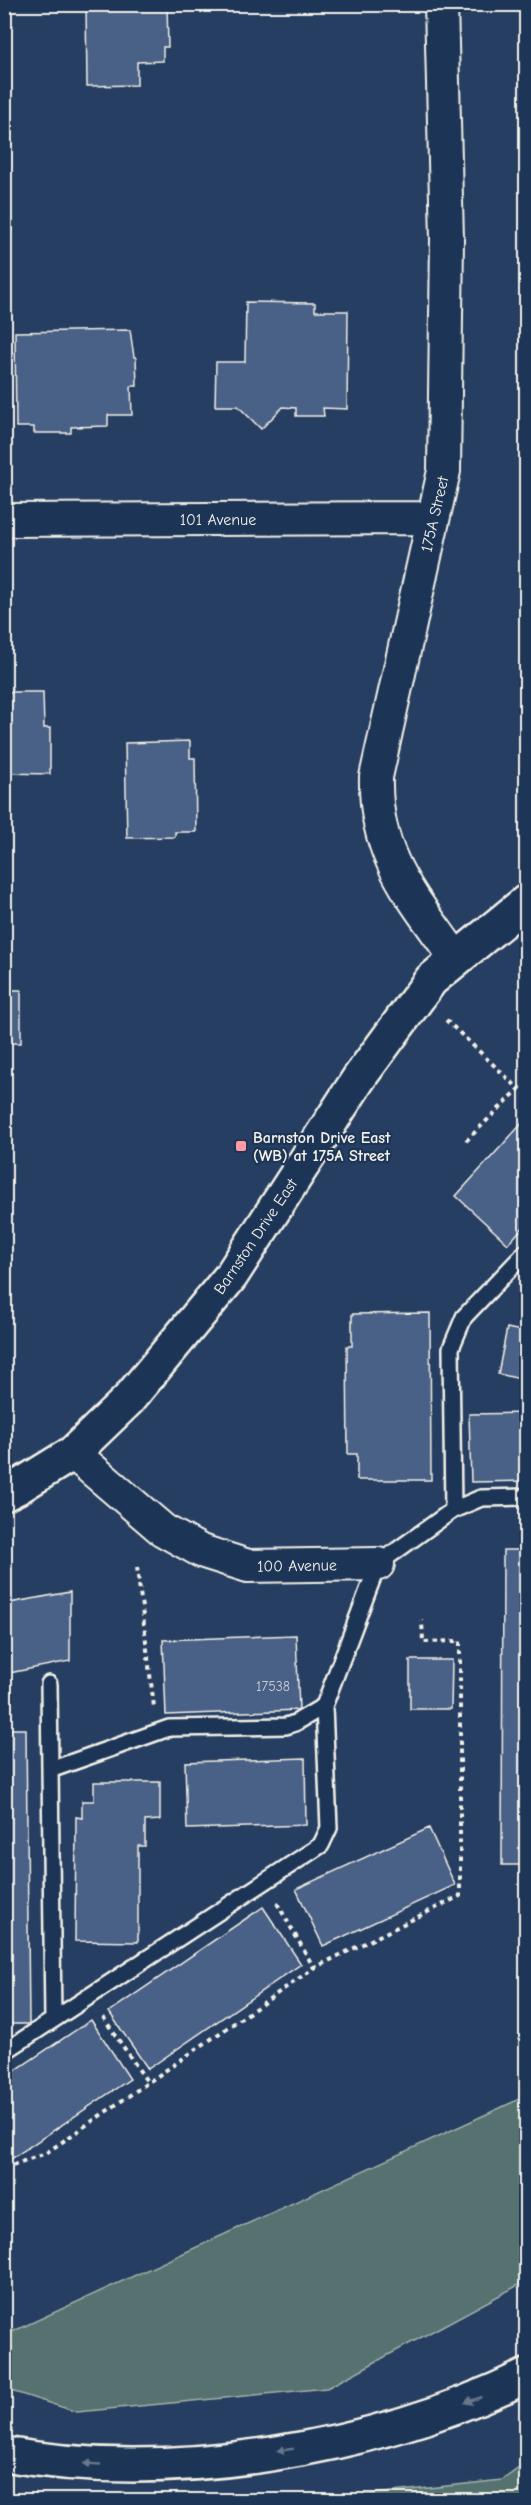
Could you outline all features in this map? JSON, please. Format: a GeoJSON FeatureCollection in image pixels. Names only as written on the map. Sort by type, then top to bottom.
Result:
{"type":"FeatureCollection","features":[{"type":"Feature","properties":{"kind":"main road","name":"Barnston Drive East"},"geometry":{"type":"LineString","coordinates":[[4,1494],[73,1453],[128,1400],[231,1276],[359,1078],[430,980],[526,902]]}},
{"type":"Feature","properties":{"kind":"main road"},"geometry":{"type":"LineString","coordinates":[[4,2454],[96,2465],[201,2464],[348,2440],[481,2398],[526,2376]]}},
{"type":"Feature","properties":{"kind":"street","name":"175A Street"},"geometry":{"type":"LineString","coordinates":[[441,4],[447,239],[444,471],[376,777],[375,799],[378,822],[393,866],[456,960]]}},
{"type":"Feature","properties":{"kind":"street","name":"101 Avenue"},"geometry":{"type":"LineString","coordinates":[[4,520],[432,518]]}},
{"type":"Feature","properties":{"kind":"street","name":"100 Avenue"},"geometry":{"type":"LineString","coordinates":[[73,1453],[163,1530],[201,1551],[248,1566],[378,1564]]}},
{"type":"Feature","properties":{"kind":"lane"},"geometry":{"type":"LineString","coordinates":[[453,1510],[451,1348],[464,1317],[526,1252]]}},
{"type":"Feature","properties":{"kind":"lane"},"geometry":{"type":"LineString","coordinates":[[4,2052],[321,1845],[329,1828],[324,1706],[378,1564],[453,1510],[482,1498],[526,1497]]}},
{"type":"Feature","properties":{"kind":"lane"},"geometry":{"type":"LineString","coordinates":[[49,1684],[53,2020]]}},
{"type":"Feature","properties":{"kind":"lane"},"geometry":{"type":"LineString","coordinates":[[50,1770],[157,1731],[177,1728],[286,1726],[324,1706]]}},
{"type":"Feature","properties":{"kind":"path"},"geometry":{"type":"LineString","coordinates":[[447,1020],[519,1089]]}},
{"type":"Feature","properties":{"kind":"path"},"geometry":{"type":"LineString","coordinates":[[466,1141],[526,1081]]}},
{"type":"Feature","properties":{"kind":"path"},"geometry":{"type":"LineString","coordinates":[[138,1567],[157,1731]]}},
{"type":"Feature","properties":{"kind":"path"},"geometry":{"type":"LineString","coordinates":[[4,2168],[46,2153],[314,1968],[460,1896],[460,1641],[423,1642],[422,1620]]}},
{"type":"Feature","properties":{"kind":"path"},"geometry":{"type":"LineString","coordinates":[[265,1882],[314,1968]]}},
{"type":"Feature","properties":{"kind":"path"},"geometry":{"type":"LineString","coordinates":[[89,1996],[148,2083]]}},
{"type":"Feature","properties":{"kind":"green space"},"geometry":{"type":"Polygon","coordinates":[[[526,2096],[526,2281],[327,2388],[77,2412],[5,2389],[5,2335],[526,2096]]]}},
{"type":"Feature","properties":{"kind":"green space"},"geometry":{"type":"Polygon","coordinates":[[[526,2463],[526,2500],[319,2500],[502,2480],[526,2463]]]}},
{"type":"Feature","properties":{"kind":"building"},"geometry":{"type":"Polygon","coordinates":[[[86,4],[167,4],[168,47],[163,47],[163,61],[137,62],[137,85],[87,86],[86,4]]]}},
{"type":"Feature","properties":{"kind":"building"},"geometry":{"type":"Polygon","coordinates":[[[4,240],[10,240],[10,296],[4,297],[4,240]]]}},
{"type":"Feature","properties":{"kind":"building"},"geometry":{"type":"Polygon","coordinates":[[[246,302],[315,303],[315,311],[348,311],[347,409],[323,408],[324,416],[296,416],[296,408],[283,407],[261,429],[238,406],[215,406],[216,362],[245,362],[246,302]]]}},
{"type":"Feature","properties":{"kind":"building"},"geometry":{"type":"Polygon","coordinates":[[[130,330],[134,357],[136,357],[137,386],[131,386],[132,415],[108,415],[108,426],[71,427],[71,433],[34,433],[34,427],[16,427],[15,332],[130,330]]]}},
{"type":"Feature","properties":{"kind":"building"},"geometry":{"type":"Polygon","coordinates":[[[4,685],[7,685],[7,692],[43,692],[44,728],[50,728],[50,774],[4,773],[4,685]]]}},
{"type":"Feature","properties":{"kind":"building"},"geometry":{"type":"Polygon","coordinates":[[[190,741],[190,758],[195,758],[196,832],[175,832],[175,837],[127,838],[125,743],[190,741]]]}},
{"type":"Feature","properties":{"kind":"building"},"geometry":{"type":"Polygon","coordinates":[[[4,990],[21,990],[21,1043],[4,1043],[4,990]]]}},
{"type":"Feature","properties":{"kind":"building"},"geometry":{"type":"Polygon","coordinates":[[[526,1119],[526,1224],[508,1244],[456,1196],[526,1119]]]}},
{"type":"Feature","properties":{"kind":"building"},"geometry":{"type":"Polygon","coordinates":[[[430,1313],[431,1480],[357,1480],[357,1454],[348,1454],[347,1346],[352,1346],[352,1314],[430,1313]]]}},
{"type":"Feature","properties":{"kind":"building"},"geometry":{"type":"Polygon","coordinates":[[[507,1328],[526,1332],[526,1380],[498,1374],[507,1328]]]}},
{"type":"Feature","properties":{"kind":"building"},"geometry":{"type":"Polygon","coordinates":[[[526,1413],[526,1481],[471,1482],[469,1414],[526,1413]]]}},
{"type":"Feature","properties":{"kind":"building"},"geometry":{"type":"Polygon","coordinates":[[[503,1550],[526,1550],[526,1865],[502,1865],[503,1550]]]}},
{"type":"Feature","properties":{"kind":"building"},"geometry":{"type":"Polygon","coordinates":[[[70,1592],[70,1661],[4,1674],[4,1604],[70,1592]]]}},
{"type":"Feature","properties":{"kind":"building"},"geometry":{"type":"Polygon","coordinates":[[[296,1635],[299,1710],[166,1715],[163,1640],[296,1635]]]}},
{"type":"Feature","properties":{"kind":"building"},"geometry":{"type":"Polygon","coordinates":[[[410,1660],[452,1660],[451,1709],[410,1709],[410,1660]]]}},
{"type":"Feature","properties":{"kind":"building"},"geometry":{"type":"Polygon","coordinates":[[[4,1729],[26,1729],[29,2024],[4,2024],[4,1729]]]}},
{"type":"Feature","properties":{"kind":"building"},"geometry":{"type":"Polygon","coordinates":[[[305,1758],[306,1825],[187,1829],[185,1762],[305,1758]]]}},
{"type":"Feature","properties":{"kind":"building"},"geometry":{"type":"Polygon","coordinates":[[[94,1782],[160,1782],[160,1820],[145,1821],[145,1846],[138,1846],[138,1942],[75,1941],[76,1817],[82,1818],[82,1801],[94,1801],[94,1782]]]}},
{"type":"Feature","properties":{"kind":"building"},"geometry":{"type":"Polygon","coordinates":[[[429,1828],[455,1885],[323,1946],[296,1889],[429,1828]]]}},
{"type":"Feature","properties":{"kind":"building"},"geometry":{"type":"Polygon","coordinates":[[[263,1907],[301,1964],[148,2069],[109,2012],[263,1907]]]}},
{"type":"Feature","properties":{"kind":"building"},"geometry":{"type":"Polygon","coordinates":[[[91,2020],[130,2079],[5,2163],[4,2078],[91,2020]]]}},
{"type":"Feature","properties":{"kind":"place","name":"Barnston Drive East (WB) at 175A Street"},"geometry":{"type":"Point","coordinates":[241,1146]}}]}
